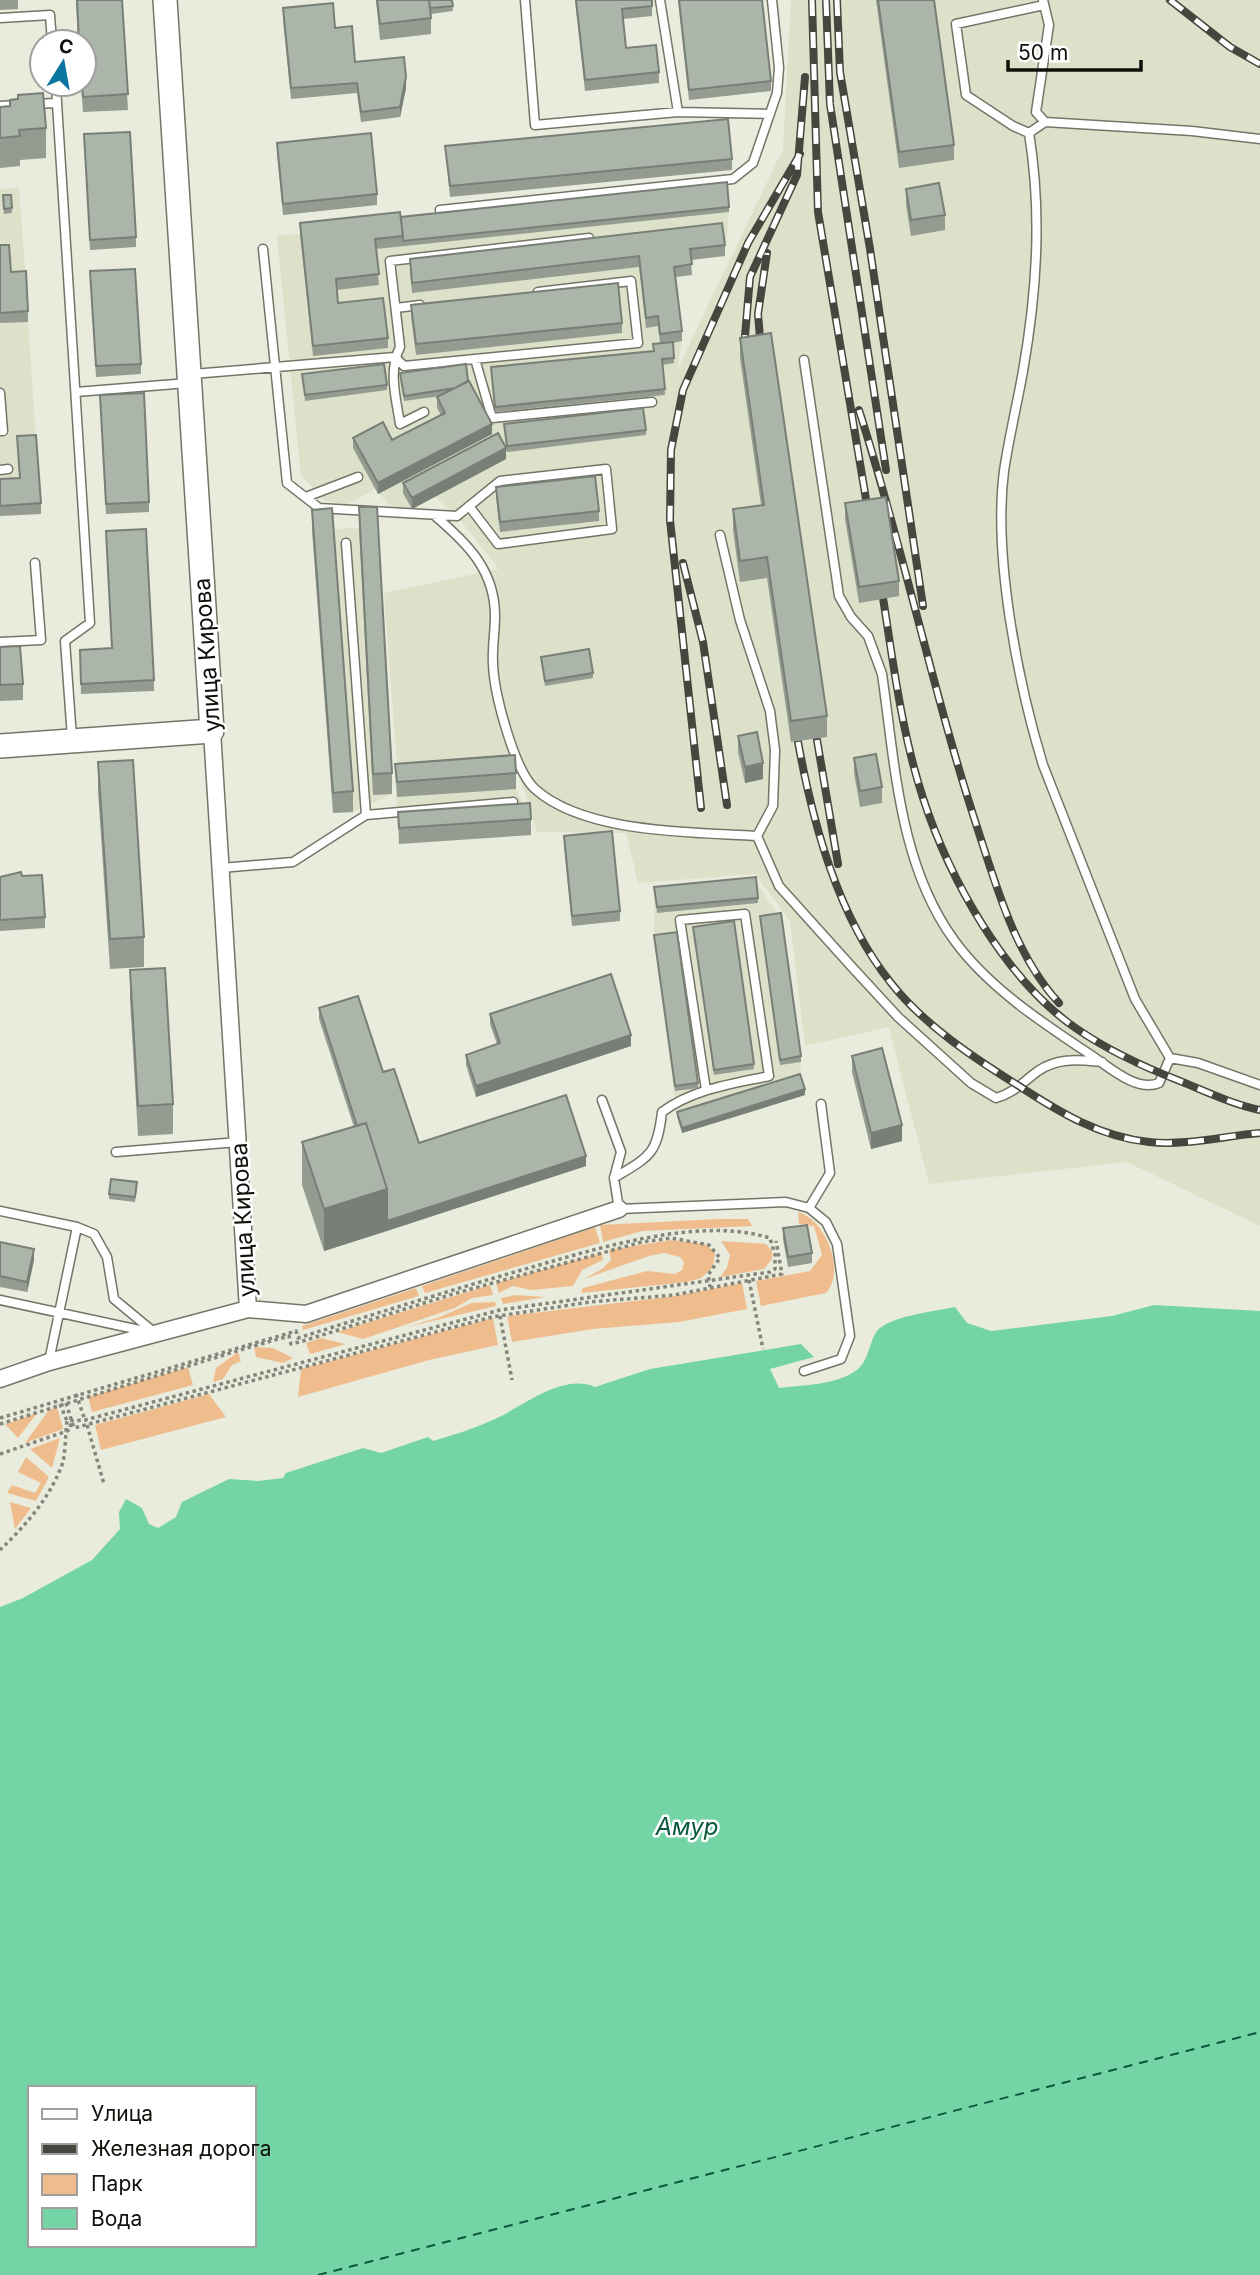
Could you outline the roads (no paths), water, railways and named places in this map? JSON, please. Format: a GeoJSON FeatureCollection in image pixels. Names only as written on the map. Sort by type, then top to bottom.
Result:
{"type":"FeatureCollection","features":[{"type":"Feature","properties":{"kind":"main road","name":"улица Кирова"},"geometry":{"type":"LineString","coordinates":[[165,0],[212,731]]}},
{"type":"Feature","properties":{"kind":"main road"},"geometry":{"type":"LineString","coordinates":[[0,746],[212,731]]}},
{"type":"Feature","properties":{"kind":"street","name":"улица Кирова"},"geometry":{"type":"LineString","coordinates":[[212,731],[248,1309]]}},
{"type":"Feature","properties":{"kind":"street"},"geometry":{"type":"LineString","coordinates":[[0,1378],[49,1362],[248,1309],[306,1314],[618,1209]]}},
{"type":"Feature","properties":{"kind":"lane"},"geometry":{"type":"LineString","coordinates":[[525,0],[535,125],[678,112],[770,114]]}},
{"type":"Feature","properties":{"kind":"lane"},"geometry":{"type":"LineString","coordinates":[[660,0],[678,112]]}},
{"type":"Feature","properties":{"kind":"lane"},"geometry":{"type":"LineString","coordinates":[[440,210],[733,179],[753,163],[777,93],[779,68],[772,0]]}},
{"type":"Feature","properties":{"kind":"lane"},"geometry":{"type":"LineString","coordinates":[[1030,133],[1013,126],[967,95],[956,24],[1044,3],[1049,25],[1036,112],[1045,122]]}},
{"type":"Feature","properties":{"kind":"lane"},"geometry":{"type":"LineString","coordinates":[[0,18],[50,15],[51,28]]}},
{"type":"Feature","properties":{"kind":"lane"},"geometry":{"type":"LineString","coordinates":[[57,98],[90,623],[65,641],[72,740]]}},
{"type":"Feature","properties":{"kind":"lane"},"geometry":{"type":"LineString","coordinates":[[0,106],[57,103]]}},
{"type":"Feature","properties":{"kind":"lane"},"geometry":{"type":"LineString","coordinates":[[1030,133],[1045,122],[1192,131],[1260,139]]}},
{"type":"Feature","properties":{"kind":"lane"},"geometry":{"type":"LineString","coordinates":[[1030,133],[1038,198],[1036,281],[1004,473],[1002,516],[1016,652],[1043,765],[1135,999],[1170,1058],[1198,1063],[1260,1085]]}},
{"type":"Feature","properties":{"kind":"lane"},"geometry":{"type":"LineString","coordinates":[[424,412],[400,424],[393,376],[395,357],[400,347],[390,261],[598,237]]}},
{"type":"Feature","properties":{"kind":"lane"},"geometry":{"type":"LineString","coordinates":[[263,249],[287,483],[319,508],[348,512],[457,516],[469,506],[500,481],[606,469],[612,529],[498,544],[469,506]]}},
{"type":"Feature","properties":{"kind":"lane"},"geometry":{"type":"LineString","coordinates":[[395,357],[404,366],[638,342],[631,281],[534,292]]}},
{"type":"Feature","properties":{"kind":"lane"},"geometry":{"type":"LineString","coordinates":[[396,308],[437,303]]}},
{"type":"Feature","properties":{"kind":"lane"},"geometry":{"type":"LineString","coordinates":[[76,392],[274,368],[395,357]]}},
{"type":"Feature","properties":{"kind":"lane"},"geometry":{"type":"LineString","coordinates":[[475,359],[492,418],[652,402]]}},
{"type":"Feature","properties":{"kind":"lane"},"geometry":{"type":"LineString","coordinates":[[804,360],[839,596],[850,617],[867,635],[882,674],[905,827],[924,885],[953,939],[978,968],[1049,1027],[1132,1082],[1151,1086],[1159,1083],[1170,1058]]}},
{"type":"Feature","properties":{"kind":"lane"},"geometry":{"type":"LineString","coordinates":[[0,393],[3,431],[0,431]]}},
{"type":"Feature","properties":{"kind":"lane"},"geometry":{"type":"LineString","coordinates":[[306,498],[358,477]]}},
{"type":"Feature","properties":{"kind":"lane"},"geometry":{"type":"LineString","coordinates":[[434,515],[481,560],[489,581],[495,617],[495,684],[511,744],[534,788],[574,810],[617,823],[656,830],[757,836]]}},
{"type":"Feature","properties":{"kind":"lane"},"geometry":{"type":"LineString","coordinates":[[720,535],[740,620],[770,711],[775,750],[773,806],[757,836]]}},
{"type":"Feature","properties":{"kind":"lane"},"geometry":{"type":"LineString","coordinates":[[346,543],[366,815]]}},
{"type":"Feature","properties":{"kind":"lane"},"geometry":{"type":"LineString","coordinates":[[0,642],[41,640],[35,563]]}},
{"type":"Feature","properties":{"kind":"lane"},"geometry":{"type":"LineString","coordinates":[[221,868],[293,862],[366,815],[513,802]]}},
{"type":"Feature","properties":{"kind":"lane"},"geometry":{"type":"LineString","coordinates":[[757,836],[779,886],[898,1017],[971,1083],[996,1098],[1009,1095],[1039,1070],[1056,1062],[1070,1059],[1102,1062]]}},
{"type":"Feature","properties":{"kind":"lane"},"geometry":{"type":"LineString","coordinates":[[614,1178],[643,1160],[659,1141],[662,1112],[676,1102],[706,1090],[769,1076],[745,914],[680,920],[706,1090]]}},
{"type":"Feature","properties":{"kind":"lane"},"geometry":{"type":"LineString","coordinates":[[602,1100],[621,1152],[614,1178],[618,1209],[786,1202],[808,1208],[826,1222],[837,1244],[850,1336],[841,1359],[804,1371]]}},
{"type":"Feature","properties":{"kind":"lane"},"geometry":{"type":"LineString","coordinates":[[808,1208],[830,1173],[821,1104]]}},
{"type":"Feature","properties":{"kind":"lane"},"geometry":{"type":"LineString","coordinates":[[116,1152],[238,1142]]}},
{"type":"Feature","properties":{"kind":"lane"},"geometry":{"type":"LineString","coordinates":[[0,1212],[77,1227],[94,1234],[107,1257],[114,1299],[155,1333]]}},
{"type":"Feature","properties":{"kind":"lane"},"geometry":{"type":"LineString","coordinates":[[49,1362],[77,1227]]}},
{"type":"Feature","properties":{"kind":"lane"},"geometry":{"type":"LineString","coordinates":[[0,1300],[155,1333]]}},
{"type":"Feature","properties":{"kind":"water","name":"Амур"},"geometry":{"type":"Polygon","coordinates":[[[1154,1305],[1260,1311],[1260,2275],[0,2275],[0,1607],[23,1598],[92,1560],[120,1529],[119,1512],[126,1499],[142,1508],[149,1524],[158,1528],[176,1517],[182,1502],[229,1479],[258,1481],[283,1478],[286,1473],[363,1448],[381,1453],[428,1437],[433,1441],[487,1422],[544,1393],[570,1384],[595,1387],[650,1369],[801,1344],[814,1357],[770,1369],[779,1388],[809,1385],[841,1378],[858,1369],[867,1356],[877,1331],[902,1318],[955,1307],[967,1323],[991,1331],[1112,1316],[1154,1305]]]}},
{"type":"Feature","properties":{"kind":"railway"},"geometry":{"type":"LineString","coordinates":[[812,0],[818,212],[869,517]]}},
{"type":"Feature","properties":{"kind":"railway"},"geometry":{"type":"LineString","coordinates":[[826,0],[830,104],[886,470]]}},
{"type":"Feature","properties":{"kind":"railway"},"geometry":{"type":"LineString","coordinates":[[837,0],[840,72],[870,249],[923,606]]}},
{"type":"Feature","properties":{"kind":"railway"},"geometry":{"type":"LineString","coordinates":[[1170,0],[1230,47],[1260,64]]}},
{"type":"Feature","properties":{"kind":"railway"},"geometry":{"type":"LineString","coordinates":[[747,351],[745,336],[750,277],[797,175],[805,77]]}},
{"type":"Feature","properties":{"kind":"railway"},"geometry":{"type":"LineString","coordinates":[[701,808],[670,520],[671,450],[683,390],[748,243],[800,154]]}},
{"type":"Feature","properties":{"kind":"railway"},"geometry":{"type":"LineString","coordinates":[[761,350],[758,314],[767,253]]}},
{"type":"Feature","properties":{"kind":"railway"},"geometry":{"type":"LineString","coordinates":[[859,410],[946,723],[992,873],[1009,920],[1030,964],[1059,1003]]}},
{"type":"Feature","properties":{"kind":"railway"},"geometry":{"type":"LineString","coordinates":[[683,563],[703,642],[727,805]]}},
{"type":"Feature","properties":{"kind":"railway"},"geometry":{"type":"LineString","coordinates":[[880,579],[902,717],[923,798],[934,829],[964,893],[1003,955],[1051,1008],[1089,1037],[1153,1070],[1260,1110]]}},
{"type":"Feature","properties":{"kind":"railway"},"geometry":{"type":"LineString","coordinates":[[817,740],[838,864]]}},
{"type":"Feature","properties":{"kind":"railway"},"geometry":{"type":"LineString","coordinates":[[798,742],[820,837],[842,899],[856,929],[891,983],[934,1027],[1049,1105],[1114,1135],[1163,1143],[1260,1133]]}}]}
